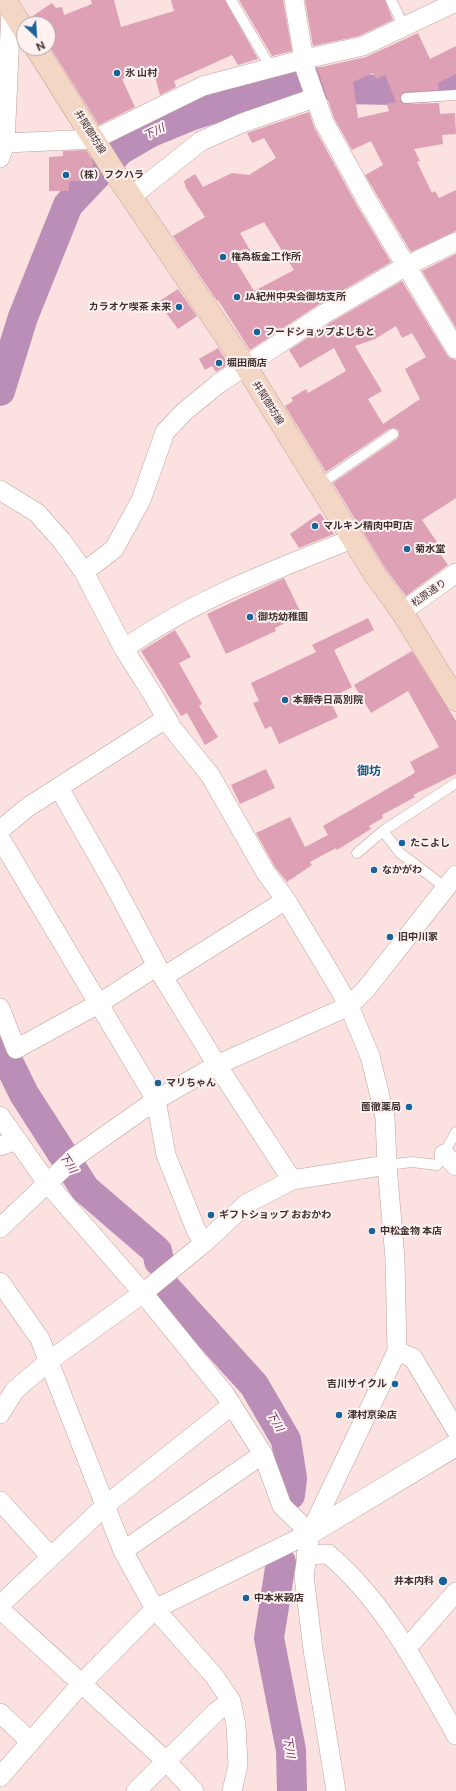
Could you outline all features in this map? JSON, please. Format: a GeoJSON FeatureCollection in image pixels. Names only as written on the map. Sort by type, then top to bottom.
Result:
{"type":"FeatureCollection","features":[{"type":"Feature","properties":{"kind":"main road"},"geometry":{"type":"LineString","coordinates":[[8,5],[16,18]]}},
{"type":"Feature","properties":{"kind":"main road","name":"井関御坊線"},"geometry":{"type":"LineString","coordinates":[[41,56],[104,154],[245,366],[352,539],[375,575],[402,612],[456,700]]}},
{"type":"Feature","properties":{"kind":"street"},"geometry":{"type":"LineString","coordinates":[[294,0],[306,65],[314,98],[324,122],[406,266],[456,349]]}},
{"type":"Feature","properties":{"kind":"street"},"geometry":{"type":"LineString","coordinates":[[8,5],[2,147],[104,154],[202,86],[271,68],[306,65],[363,46],[456,2]]}},
{"type":"Feature","properties":{"kind":"street"},"geometry":{"type":"LineString","coordinates":[[132,196],[201,141],[242,123],[314,98]]}},
{"type":"Feature","properties":{"kind":"street"},"geometry":{"type":"LineString","coordinates":[[84,572],[114,549],[141,500],[165,432],[184,412],[206,393],[324,314],[406,266],[456,242]]}},
{"type":"Feature","properties":{"kind":"street"},"geometry":{"type":"LineString","coordinates":[[0,490],[37,513],[62,541],[84,572],[124,649],[172,728],[210,775],[266,873],[286,900],[349,1006],[370,1056],[385,1117],[387,1165],[395,1259],[397,1351],[310,1533],[304,1576],[313,1650],[336,1791]]}},
{"type":"Feature","properties":{"kind":"street"},"geometry":{"type":"LineString","coordinates":[[124,649],[142,636],[204,602],[275,570],[352,539]]}},
{"type":"Feature","properties":{"kind":"street","name":"松原通り"},"geometry":{"type":"LineString","coordinates":[[402,612],[456,573]]}},
{"type":"Feature","properties":{"kind":"street"},"geometry":{"type":"LineString","coordinates":[[0,830],[28,808],[167,718]]}},
{"type":"Feature","properties":{"kind":"street"},"geometry":{"type":"LineString","coordinates":[[59,788],[112,881],[160,972],[217,1065],[292,1180]]}},
{"type":"Feature","properties":{"kind":"street"},"geometry":{"type":"LineString","coordinates":[[0,838],[100,1003],[156,1100],[166,1155],[196,1230],[204,1243]]}},
{"type":"Feature","properties":{"kind":"street"},"geometry":{"type":"LineString","coordinates":[[0,1228],[75,1158],[156,1100],[217,1065],[349,1006],[366,989],[451,881]]}},
{"type":"Feature","properties":{"kind":"street"},"geometry":{"type":"LineString","coordinates":[[0,1008],[16,1049],[160,972],[286,900]]}},
{"type":"Feature","properties":{"kind":"street"},"geometry":{"type":"LineString","coordinates":[[0,1116],[8,1143],[53,1178],[224,1393],[263,1454],[282,1506],[310,1533]]}},
{"type":"Feature","properties":{"kind":"street"},"geometry":{"type":"LineString","coordinates":[[0,1414],[15,1390],[49,1360],[143,1293],[204,1243],[246,1204],[292,1180],[387,1165]]}},
{"type":"Feature","properties":{"kind":"street"},"geometry":{"type":"LineString","coordinates":[[0,1282],[40,1339],[123,1551],[155,1609],[215,1677],[231,1701],[236,1724],[238,1765],[232,1791]]}},
{"type":"Feature","properties":{"kind":"street"},"geometry":{"type":"LineString","coordinates":[[397,1351],[413,1358],[456,1430]]}},
{"type":"Feature","properties":{"kind":"street"},"geometry":{"type":"LineString","coordinates":[[0,1605],[106,1505],[232,1405]]}},
{"type":"Feature","properties":{"kind":"street"},"geometry":{"type":"LineString","coordinates":[[0,1777],[81,1684],[155,1609],[310,1533],[456,1445]]}},
{"type":"Feature","properties":{"kind":"street"},"geometry":{"type":"LineString","coordinates":[[123,1551],[263,1454]]}},
{"type":"Feature","properties":{"kind":"street"},"geometry":{"type":"LineString","coordinates":[[0,1501],[51,1557]]}},
{"type":"Feature","properties":{"kind":"street"},"geometry":{"type":"LineString","coordinates":[[306,1554],[328,1554],[350,1572],[407,1648],[456,1735]]}},
{"type":"Feature","properties":{"kind":"street"},"geometry":{"type":"LineString","coordinates":[[407,1648],[456,1592]]}},
{"type":"Feature","properties":{"kind":"street"},"geometry":{"type":"LineString","coordinates":[[0,1609],[166,1761],[194,1791]]}},
{"type":"Feature","properties":{"kind":"street"},"geometry":{"type":"LineString","coordinates":[[136,1791],[216,1711],[231,1701]]}},
{"type":"Feature","properties":{"kind":"street"},"geometry":{"type":"LineString","coordinates":[[0,1713],[31,1742]]}},
{"type":"Feature","properties":{"kind":"lane"},"geometry":{"type":"LineString","coordinates":[[231,0],[271,68]]}},
{"type":"Feature","properties":{"kind":"lane"},"geometry":{"type":"LineString","coordinates":[[391,0],[404,27]]}},
{"type":"Feature","properties":{"kind":"lane"},"geometry":{"type":"LineString","coordinates":[[406,98],[456,95]]}},
{"type":"Feature","properties":{"kind":"lane"},"geometry":{"type":"LineString","coordinates":[[319,485],[393,434]]}},
{"type":"Feature","properties":{"kind":"lane"},"geometry":{"type":"LineString","coordinates":[[357,853],[383,831],[456,783]]}},
{"type":"Feature","properties":{"kind":"lane"},"geometry":{"type":"LineString","coordinates":[[383,831],[400,853],[451,881]]}},
{"type":"Feature","properties":{"kind":"lane"},"geometry":{"type":"LineString","coordinates":[[387,1165],[412,1162],[437,1165],[450,1160],[456,1132]]}},
{"type":"Feature","properties":{"kind":"building"},"geometry":{"type":"Polygon","coordinates":[[[91,0],[114,0],[121,27],[174,11],[171,0],[225,0],[258,59],[238,65],[232,55],[174,81],[176,87],[160,95],[152,65],[122,79],[135,107],[99,125],[56,56],[56,16],[32,16],[52,3],[56,8],[62,7],[64,15],[92,4],[91,0]]]}},
{"type":"Feature","properties":{"kind":"building"},"geometry":{"type":"Polygon","coordinates":[[[239,0],[283,0],[292,51],[272,56],[239,0]]]}},
{"type":"Feature","properties":{"kind":"building"},"geometry":{"type":"Polygon","coordinates":[[[305,0],[385,0],[393,20],[359,36],[313,46],[305,0]]]}},
{"type":"Feature","properties":{"kind":"building"},"geometry":{"type":"Polygon","coordinates":[[[418,33],[430,59],[456,46],[456,74],[438,83],[439,90],[405,92],[402,93],[400,98],[401,102],[406,104],[439,103],[440,114],[455,113],[456,134],[442,135],[443,144],[414,149],[420,161],[417,162],[432,193],[435,191],[439,198],[456,190],[456,231],[411,252],[365,175],[383,165],[371,141],[352,150],[334,118],[317,68],[366,57],[418,33]],[[373,73],[353,82],[358,118],[389,111],[387,104],[396,102],[385,75],[376,79],[373,73]]]}},
{"type":"Feature","properties":{"kind":"building"},"geometry":{"type":"Polygon","coordinates":[[[309,112],[314,127],[355,202],[391,262],[318,305],[250,350],[218,300],[217,301],[173,236],[205,217],[186,188],[184,181],[195,174],[203,187],[232,173],[249,175],[276,158],[264,138],[252,143],[247,133],[309,112]],[[264,222],[240,233],[253,255],[237,263],[254,291],[294,270],[264,222]]]}},
{"type":"Feature","properties":{"kind":"building","name":"（株）フクハラ"},"geometry":{"type":"Polygon","coordinates":[[[86,150],[93,161],[93,169],[82,169],[82,181],[69,181],[69,191],[49,191],[49,157],[63,156],[63,151],[86,150]]]}},
{"type":"Feature","properties":{"kind":"building"},"geometry":{"type":"Polygon","coordinates":[[[456,254],[456,328],[422,271],[456,254]]]}},
{"type":"Feature","properties":{"kind":"building"},"geometry":{"type":"Polygon","coordinates":[[[402,281],[447,355],[456,360],[456,498],[422,520],[437,542],[433,544],[448,565],[406,596],[385,568],[333,483],[397,439],[399,436],[399,431],[395,428],[389,429],[326,472],[285,406],[293,401],[291,398],[306,389],[308,393],[346,371],[334,348],[300,368],[289,350],[330,323],[402,281]],[[396,326],[375,339],[355,346],[382,391],[368,399],[383,424],[420,399],[405,369],[426,357],[412,333],[402,338],[396,326]]]}},
{"type":"Feature","properties":{"kind":"building","name":"カラオケ喫茶 未来"},"geometry":{"type":"Polygon","coordinates":[[[178,289],[197,316],[178,329],[158,302],[178,289]]]}},
{"type":"Feature","properties":{"kind":"building"},"geometry":{"type":"Polygon","coordinates":[[[218,348],[229,364],[216,372],[212,366],[205,370],[199,359],[218,348]]]}},
{"type":"Feature","properties":{"kind":"building","name":"マルキン精肉中町店"},"geometry":{"type":"Polygon","coordinates":[[[320,513],[334,534],[299,548],[290,534],[320,513]]]}},
{"type":"Feature","properties":{"kind":"building","name":"御坊幼稚園"},"geometry":{"type":"Polygon","coordinates":[[[284,578],[301,613],[286,620],[287,622],[275,628],[276,631],[226,654],[207,614],[284,578]]]}},
{"type":"Feature","properties":{"kind":"building"},"geometry":{"type":"Polygon","coordinates":[[[368,618],[374,630],[334,650],[352,687],[329,699],[338,717],[279,744],[271,726],[265,729],[253,703],[259,701],[251,683],[316,652],[312,645],[368,618]]]}},
{"type":"Feature","properties":{"kind":"building"},"geometry":{"type":"Polygon","coordinates":[[[175,630],[191,657],[179,663],[202,704],[199,706],[218,737],[205,745],[187,713],[181,716],[141,651],[175,630]]]}},
{"type":"Feature","properties":{"kind":"building"},"geometry":{"type":"Polygon","coordinates":[[[412,651],[456,721],[456,774],[413,795],[415,797],[382,815],[383,818],[369,826],[371,829],[337,850],[336,848],[310,862],[312,865],[287,882],[275,867],[256,833],[290,817],[305,847],[328,835],[323,826],[413,774],[415,772],[410,762],[439,747],[408,691],[371,713],[354,685],[412,651]]]}},
{"type":"Feature","properties":{"kind":"building"},"geometry":{"type":"Polygon","coordinates":[[[266,769],[275,788],[240,804],[231,785],[266,769]]]}},
{"type":"Feature","properties":{"kind":"waterway","name":"下川"},"geometry":{"type":"LineString","coordinates":[[0,391],[23,317],[68,205],[120,150],[151,132],[190,116],[270,91],[321,82],[345,89],[393,90],[456,85]]}},
{"type":"Feature","properties":{"kind":"waterway","name":"下川"},"geometry":{"type":"LineString","coordinates":[[0,1045],[24,1094],[85,1189],[157,1251],[159,1261]]}},
{"type":"Feature","properties":{"kind":"waterway","name":"下川"},"geometry":{"type":"LineString","coordinates":[[166,1288],[254,1385],[286,1440],[292,1478],[290,1495]]}},
{"type":"Feature","properties":{"kind":"waterway","name":"下川"},"geometry":{"type":"LineString","coordinates":[[281,1562],[269,1638],[291,1750],[292,1791]]}},
{"type":"Feature","properties":{"kind":"place","name":"氷 山村"},"geometry":{"type":"Point","coordinates":[117,73]}},
{"type":"Feature","properties":{"kind":"place","name":"（株）フクハラ"},"geometry":{"type":"Point","coordinates":[66,175]}},
{"type":"Feature","properties":{"kind":"place","name":"権為板金工作所"},"geometry":{"type":"Point","coordinates":[223,257]}},
{"type":"Feature","properties":{"kind":"place","name":"JA紀州中央会御坊支所"},"geometry":{"type":"Point","coordinates":[237,297]}},
{"type":"Feature","properties":{"kind":"place","name":"カラオケ喫茶 未来"},"geometry":{"type":"Point","coordinates":[179,307]}},
{"type":"Feature","properties":{"kind":"place","name":"フードショップよしもと"},"geometry":{"type":"Point","coordinates":[257,332]}},
{"type":"Feature","properties":{"kind":"place","name":"堀田商店"},"geometry":{"type":"Point","coordinates":[219,363]}},
{"type":"Feature","properties":{"kind":"place","name":"マルキン精肉中町店"},"geometry":{"type":"Point","coordinates":[315,526]}},
{"type":"Feature","properties":{"kind":"place","name":"菊水堂"},"geometry":{"type":"Point","coordinates":[407,549]}},
{"type":"Feature","properties":{"kind":"place","name":"御坊幼稚園"},"geometry":{"type":"Point","coordinates":[250,617]}},
{"type":"Feature","properties":{"kind":"place","name":"本願寺日高別院"},"geometry":{"type":"Point","coordinates":[285,700]}},
{"type":"Feature","properties":{"kind":"place","name":"たこよし"},"geometry":{"type":"Point","coordinates":[402,843]}},
{"type":"Feature","properties":{"kind":"place","name":"なかがわ"},"geometry":{"type":"Point","coordinates":[374,870]}},
{"type":"Feature","properties":{"kind":"place","name":"旧中川家"},"geometry":{"type":"Point","coordinates":[390,937]}},
{"type":"Feature","properties":{"kind":"place","name":"マリちゃん"},"geometry":{"type":"Point","coordinates":[158,1083]}},
{"type":"Feature","properties":{"kind":"place","name":"薗徹薬局"},"geometry":{"type":"Point","coordinates":[409,1107]}},
{"type":"Feature","properties":{"kind":"place","name":"ギフトショップ おおかわ"},"geometry":{"type":"Point","coordinates":[211,1215]}},
{"type":"Feature","properties":{"kind":"place","name":"中松金物 本店"},"geometry":{"type":"Point","coordinates":[372,1231]}},
{"type":"Feature","properties":{"kind":"place","name":"吉川サイクル"},"geometry":{"type":"Point","coordinates":[395,1384]}},
{"type":"Feature","properties":{"kind":"place","name":"津村京染店"},"geometry":{"type":"Point","coordinates":[339,1415]}},
{"type":"Feature","properties":{"kind":"place","name":"井本内科"},"geometry":{"type":"Point","coordinates":[443,1581]}},
{"type":"Feature","properties":{"kind":"place","name":"中本米穀店"},"geometry":{"type":"Point","coordinates":[246,1598]}},
{"type":"Feature","properties":{"kind":"district","name":"御坊"},"geometry":{"type":"Point","coordinates":[369,771]}}]}
